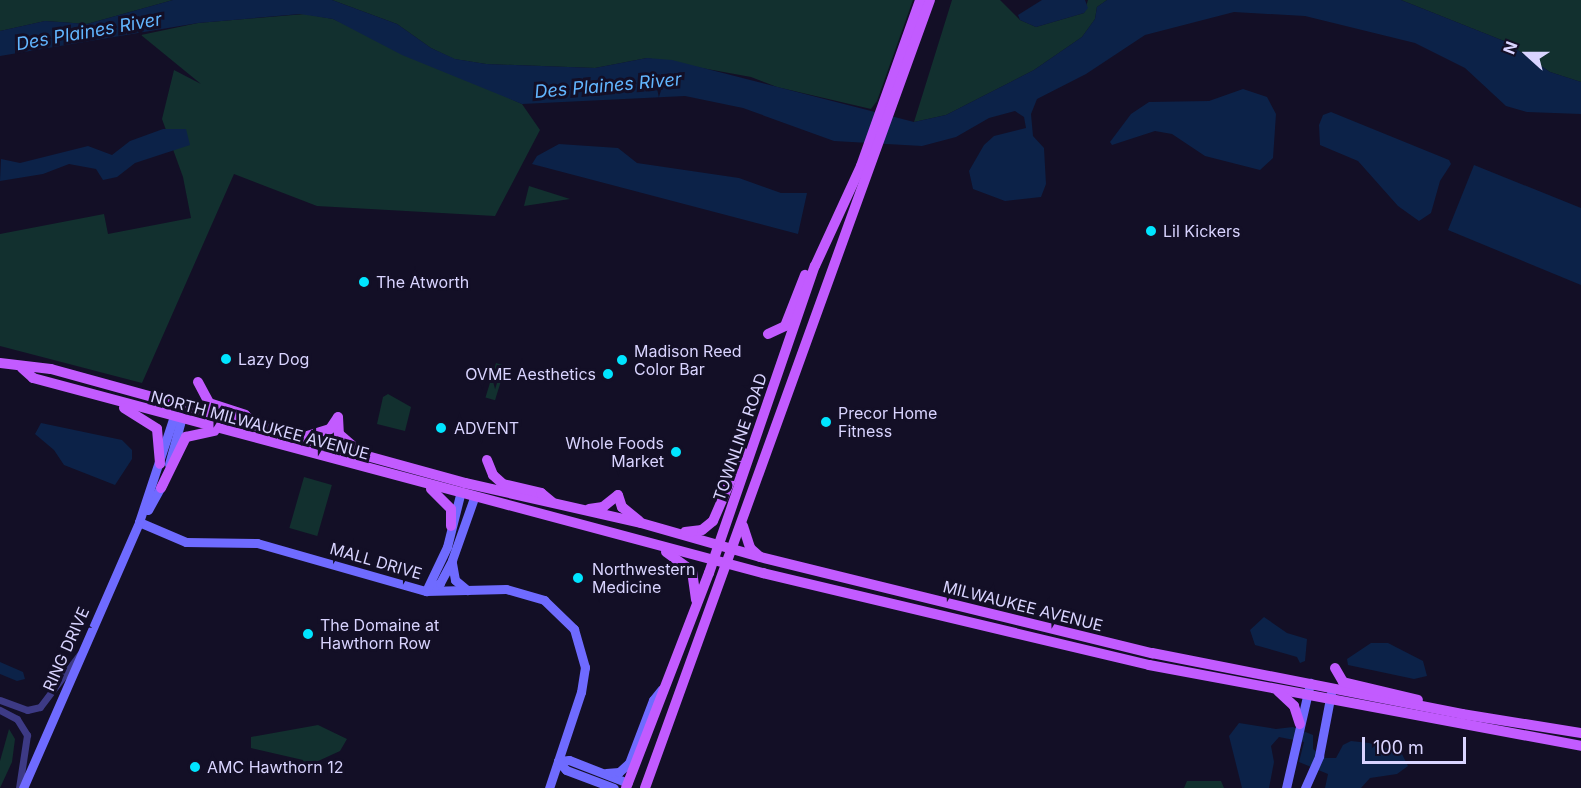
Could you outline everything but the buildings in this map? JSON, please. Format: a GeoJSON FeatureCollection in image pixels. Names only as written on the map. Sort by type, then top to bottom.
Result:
{"type":"FeatureCollection","features":[{"type":"Feature","properties":{"kind":"main road"},"geometry":{"type":"LineString","coordinates":[[891,97],[920,0]]}},
{"type":"Feature","properties":{"kind":"main road"},"geometry":{"type":"LineString","coordinates":[[891,97],[930,0]]}},
{"type":"Feature","properties":{"kind":"main road","name":"TOWNLINE ROAD"},"geometry":{"type":"LineString","coordinates":[[645,788],[743,522],[891,97]]}},
{"type":"Feature","properties":{"kind":"main road","name":"TOWNLINE ROAD"},"geometry":{"type":"LineString","coordinates":[[627,785],[713,560],[827,236],[866,167]]}},
{"type":"Feature","properties":{"kind":"main road"},"geometry":{"type":"LineString","coordinates":[[768,334],[785,326],[817,246],[827,236]]}},
{"type":"Feature","properties":{"kind":"main road"},"geometry":{"type":"LineString","coordinates":[[678,533],[702,530],[712,521],[730,487],[770,374],[783,359]]}},
{"type":"Feature","properties":{"kind":"main road","name":"NORTH MILWAUKEE AVENUE"},"geometry":{"type":"LineString","coordinates":[[0,363],[22,368],[51,369],[465,483]]}},
{"type":"Feature","properties":{"kind":"main road","name":"NORTH MILWAUKEE AVENUE"},"geometry":{"type":"LineString","coordinates":[[22,368],[33,378],[494,503]]}},
{"type":"Feature","properties":{"kind":"main road"},"geometry":{"type":"LineString","coordinates":[[198,382],[209,403],[245,415],[260,427]]}},
{"type":"Feature","properties":{"kind":"main road"},"geometry":{"type":"LineString","coordinates":[[96,396],[144,418],[157,429],[160,464]]}},
{"type":"Feature","properties":{"kind":"main road"},"geometry":{"type":"LineString","coordinates":[[304,437],[330,429],[338,417],[339,434],[359,452]]}},
{"type":"Feature","properties":{"kind":"main road"},"geometry":{"type":"LineString","coordinates":[[161,488],[186,437],[216,431],[249,438]]}},
{"type":"Feature","properties":{"kind":"main road"},"geometry":{"type":"LineString","coordinates":[[488,460],[493,475],[504,484],[542,493],[555,504]]}},
{"type":"Feature","properties":{"kind":"main road"},"geometry":{"type":"LineString","coordinates":[[418,483],[436,491],[451,509],[451,526]]}},
{"type":"Feature","properties":{"kind":"main road","name":"MILWAUKEE AVENUE"},"geometry":{"type":"LineString","coordinates":[[465,483],[641,523],[760,557],[1152,653],[1440,710],[1581,733]]}},
{"type":"Feature","properties":{"kind":"main road"},"geometry":{"type":"LineString","coordinates":[[582,510],[603,507],[618,495],[622,507],[641,523]]}},
{"type":"Feature","properties":{"kind":"main road","name":"MILWAUKEE AVENUE"},"geometry":{"type":"LineString","coordinates":[[494,503],[728,564],[1149,664],[1329,700],[1581,746]]}},
{"type":"Feature","properties":{"kind":"main road"},"geometry":{"type":"LineString","coordinates":[[743,522],[744,536],[760,557]]}},
{"type":"Feature","properties":{"kind":"main road"},"geometry":{"type":"LineString","coordinates":[[597,531],[674,554],[692,572],[696,606]]}},
{"type":"Feature","properties":{"kind":"main road"},"geometry":{"type":"LineString","coordinates":[[1335,668],[1343,682],[1404,695],[1440,710]]}},
{"type":"Feature","properties":{"kind":"main road"},"geometry":{"type":"LineString","coordinates":[[1275,689],[1294,706],[1300,726]]}},
{"type":"Feature","properties":{"kind":"street","name":"RING DRIVE"},"geometry":{"type":"LineString","coordinates":[[139,522],[161,488],[182,405]]}},
{"type":"Feature","properties":{"kind":"street","name":"RING DRIVE"},"geometry":{"type":"LineString","coordinates":[[21,788],[139,522],[178,419]]}},
{"type":"Feature","properties":{"kind":"street"},"geometry":{"type":"LineString","coordinates":[[426,591],[447,547],[460,495]]}},
{"type":"Feature","properties":{"kind":"street"},"geometry":{"type":"LineString","coordinates":[[426,591],[440,583],[452,560],[474,498]]}},
{"type":"Feature","properties":{"kind":"street","name":"MALL DRIVE"},"geometry":{"type":"LineString","coordinates":[[139,522],[186,542],[257,543],[426,591],[506,589],[533,594],[560,611],[574,629],[584,659],[584,684],[549,788]]}},
{"type":"Feature","properties":{"kind":"street"},"geometry":{"type":"LineString","coordinates":[[452,560],[455,580],[467,590]]}},
{"type":"Feature","properties":{"kind":"street"},"geometry":{"type":"LineString","coordinates":[[0,700],[27,710],[40,706],[80,654]]}},
{"type":"Feature","properties":{"kind":"street"},"geometry":{"type":"LineString","coordinates":[[606,772],[619,772],[629,762],[653,700],[667,683]]}},
{"type":"Feature","properties":{"kind":"street"},"geometry":{"type":"LineString","coordinates":[[1286,788],[1310,683]]}},
{"type":"Feature","properties":{"kind":"street"},"geometry":{"type":"LineString","coordinates":[[1305,788],[1320,750],[1332,688]]}},
{"type":"Feature","properties":{"kind":"street"},"geometry":{"type":"LineString","coordinates":[[0,710],[17,719],[27,735],[21,788]]}},
{"type":"Feature","properties":{"kind":"street"},"geometry":{"type":"LineString","coordinates":[[558,761],[569,760],[606,772],[627,785]]}},
{"type":"Feature","properties":{"kind":"street"},"geometry":{"type":"LineString","coordinates":[[558,761],[580,780],[601,788]]}},
{"type":"Feature","properties":{"kind":"street"},"geometry":{"type":"LineString","coordinates":[[575,774],[614,788]]}},
{"type":"Feature","properties":{"kind":"green space"},"geometry":{"type":"Polygon","coordinates":[[[0,0],[173,0],[87,24],[45,21],[0,31],[0,0]]]}},
{"type":"Feature","properties":{"kind":"green space"},"geometry":{"type":"Polygon","coordinates":[[[332,0],[913,0],[877,101],[871,109],[777,87],[751,77],[647,58],[595,68],[486,64],[454,59],[431,48],[397,24],[332,0]]]}},
{"type":"Feature","properties":{"kind":"green space"},"geometry":{"type":"Polygon","coordinates":[[[952,0],[1000,0],[1020,20],[1036,27],[1084,13],[1088,0],[1107,0],[1097,7],[1095,19],[1082,37],[1034,70],[946,115],[914,122],[952,0]]]}},
{"type":"Feature","properties":{"kind":"green space"},"geometry":{"type":"Polygon","coordinates":[[[1401,0],[1581,0],[1581,82],[1550,72],[1504,41],[1401,0]]]}},
{"type":"Feature","properties":{"kind":"green space"},"geometry":{"type":"Polygon","coordinates":[[[305,14],[333,19],[522,104],[540,130],[495,216],[317,206],[234,174],[142,383],[0,346],[0,234],[104,214],[108,234],[191,218],[183,177],[162,119],[174,70],[201,84],[141,35],[198,23],[305,14]]]}},
{"type":"Feature","properties":{"kind":"green space"},"geometry":{"type":"Polygon","coordinates":[[[529,186],[570,199],[524,206],[529,186]]]}},
{"type":"Feature","properties":{"kind":"green space"},"geometry":{"type":"Polygon","coordinates":[[[496,363],[506,366],[495,400],[485,397],[496,363]]]}},
{"type":"Feature","properties":{"kind":"green space"},"geometry":{"type":"Polygon","coordinates":[[[388,394],[411,407],[405,431],[377,424],[383,397],[388,394]]]}},
{"type":"Feature","properties":{"kind":"green space"},"geometry":{"type":"Polygon","coordinates":[[[304,477],[332,485],[317,536],[289,528],[304,477]]]}},
{"type":"Feature","properties":{"kind":"green space"},"geometry":{"type":"Polygon","coordinates":[[[318,725],[347,739],[340,751],[305,767],[303,760],[251,748],[251,737],[318,725]]]}},
{"type":"Feature","properties":{"kind":"green space"},"geometry":{"type":"Polygon","coordinates":[[[9,729],[15,739],[12,762],[0,788],[0,761],[9,729]]]}},
{"type":"Feature","properties":{"kind":"green space"},"geometry":{"type":"Polygon","coordinates":[[[1187,781],[1221,781],[1224,788],[1184,788],[1187,781]]]}},
{"type":"Feature","properties":{"kind":"water","name":"Des Plaines River"},"geometry":{"type":"Polygon","coordinates":[[[173,0],[332,0],[397,24],[431,48],[455,59],[486,64],[595,68],[647,58],[672,60],[914,122],[946,115],[1034,70],[1082,37],[1095,19],[1097,7],[1107,0],[1401,0],[1504,41],[1550,72],[1581,82],[1581,114],[1527,112],[1506,106],[1465,68],[1415,43],[1305,16],[1234,12],[1145,35],[1086,74],[1037,99],[1031,114],[1033,136],[1044,148],[1046,184],[1041,197],[1005,201],[973,189],[969,171],[984,145],[994,136],[1026,128],[1024,117],[1015,111],[989,118],[956,137],[922,146],[834,141],[743,108],[685,96],[522,104],[402,55],[333,19],[300,14],[198,23],[0,56],[0,31],[45,21],[87,24],[173,0]]]}},
{"type":"Feature","properties":{"kind":"water"},"geometry":{"type":"Polygon","coordinates":[[[1042,0],[1085,0],[1088,8],[1084,13],[1036,27],[1020,20],[1018,15],[1042,0]]]}},
{"type":"Feature","properties":{"kind":"water"},"geometry":{"type":"Polygon","coordinates":[[[1243,89],[1267,97],[1276,114],[1273,158],[1260,170],[1205,156],[1172,134],[1155,131],[1112,145],[1110,142],[1131,114],[1149,102],[1209,101],[1243,89]]]}},
{"type":"Feature","properties":{"kind":"water"},"geometry":{"type":"Polygon","coordinates":[[[1331,112],[1449,160],[1451,164],[1440,181],[1431,213],[1419,221],[1398,206],[1358,161],[1320,145],[1319,125],[1323,115],[1331,112]]]}},
{"type":"Feature","properties":{"kind":"water"},"geometry":{"type":"Polygon","coordinates":[[[163,129],[186,129],[190,145],[135,163],[117,177],[103,180],[96,169],[69,164],[43,174],[0,181],[1,159],[20,163],[88,146],[112,155],[130,141],[163,129]]]}},
{"type":"Feature","properties":{"kind":"water"},"geometry":{"type":"Polygon","coordinates":[[[559,144],[618,148],[637,163],[739,178],[781,193],[807,193],[798,234],[532,164],[537,156],[559,144]]]}},
{"type":"Feature","properties":{"kind":"water"},"geometry":{"type":"Polygon","coordinates":[[[1474,165],[1581,208],[1581,285],[1448,230],[1474,165]]]}},
{"type":"Feature","properties":{"kind":"water"},"geometry":{"type":"Polygon","coordinates":[[[41,423],[122,440],[132,450],[132,459],[115,485],[64,465],[54,450],[35,434],[41,423]]]}},
{"type":"Feature","properties":{"kind":"water"},"geometry":{"type":"Polygon","coordinates":[[[1264,617],[1287,633],[1307,639],[1305,661],[1300,663],[1297,657],[1255,645],[1250,630],[1264,617]]]}},
{"type":"Feature","properties":{"kind":"water"},"geometry":{"type":"Polygon","coordinates":[[[1371,643],[1388,643],[1423,661],[1427,676],[1414,679],[1348,665],[1347,659],[1371,643]]]}},
{"type":"Feature","properties":{"kind":"water"},"geometry":{"type":"Polygon","coordinates":[[[0,662],[23,672],[25,679],[17,681],[0,674],[0,662]]]}},
{"type":"Feature","properties":{"kind":"water"},"geometry":{"type":"Polygon","coordinates":[[[1239,723],[1276,729],[1293,727],[1313,735],[1313,749],[1325,758],[1336,758],[1343,745],[1351,741],[1369,743],[1401,752],[1408,766],[1397,774],[1370,778],[1361,788],[1325,788],[1328,774],[1299,762],[1304,742],[1279,737],[1271,746],[1274,762],[1269,788],[1242,788],[1229,736],[1239,723]]]}},
{"type":"Feature","properties":{"kind":"place","name":"Lil Kickers"},"geometry":{"type":"Point","coordinates":[1151,231]}},
{"type":"Feature","properties":{"kind":"place","name":"The Atworth"},"geometry":{"type":"Point","coordinates":[364,282]}},
{"type":"Feature","properties":{"kind":"place","name":"Lazy Dog"},"geometry":{"type":"Point","coordinates":[226,359]}},
{"type":"Feature","properties":{"kind":"place","name":"Madison Reed Color Bar"},"geometry":{"type":"Point","coordinates":[622,360]}},
{"type":"Feature","properties":{"kind":"place","name":"OVME Aesthetics"},"geometry":{"type":"Point","coordinates":[608,374]}},
{"type":"Feature","properties":{"kind":"place","name":"Precor Home Fitness"},"geometry":{"type":"Point","coordinates":[826,422]}},
{"type":"Feature","properties":{"kind":"place","name":"ADVENT"},"geometry":{"type":"Point","coordinates":[441,428]}},
{"type":"Feature","properties":{"kind":"place","name":"Whole Foods Market"},"geometry":{"type":"Point","coordinates":[676,452]}},
{"type":"Feature","properties":{"kind":"place","name":"Northwestern Medicine"},"geometry":{"type":"Point","coordinates":[578,578]}},
{"type":"Feature","properties":{"kind":"place","name":"The Domaine at Hawthorn Row"},"geometry":{"type":"Point","coordinates":[308,634]}},
{"type":"Feature","properties":{"kind":"place","name":"AMC Hawthorn 12"},"geometry":{"type":"Point","coordinates":[195,767]}}]}
